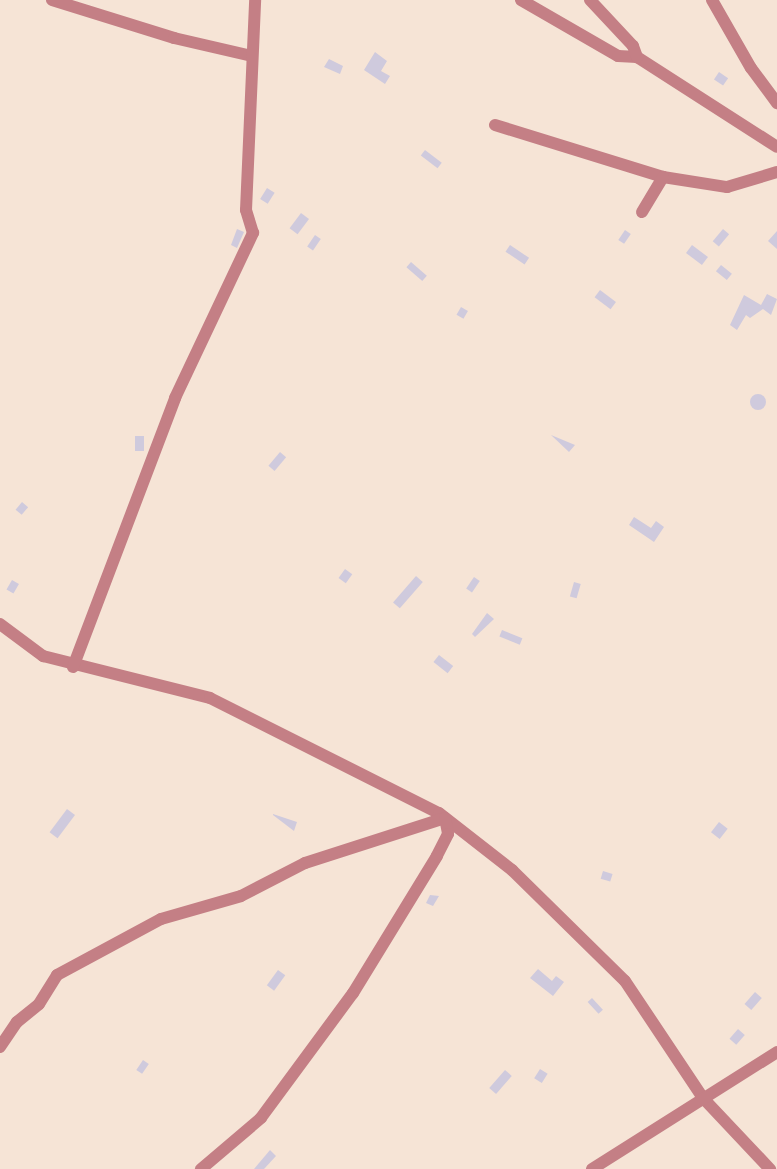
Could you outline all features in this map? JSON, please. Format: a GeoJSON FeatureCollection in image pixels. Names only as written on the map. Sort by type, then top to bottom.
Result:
{"type":"FeatureCollection","features":[{"type":"Feature","properties":{"kind":"street"},"geometry":{"type":"LineString","coordinates":[[52,0],[174,38],[252,56]]}},
{"type":"Feature","properties":{"kind":"street"},"geometry":{"type":"LineString","coordinates":[[73,667],[175,398],[252,233],[246,210],[255,0]]}},
{"type":"Feature","properties":{"kind":"street"},"geometry":{"type":"LineString","coordinates":[[521,0],[618,56],[637,57],[777,146]]}},
{"type":"Feature","properties":{"kind":"street"},"geometry":{"type":"LineString","coordinates":[[590,0],[633,46],[637,57]]}},
{"type":"Feature","properties":{"kind":"street"},"geometry":{"type":"LineString","coordinates":[[712,0],[751,68],[777,103]]}},
{"type":"Feature","properties":{"kind":"street"},"geometry":{"type":"LineString","coordinates":[[495,125],[663,177],[727,187],[777,172]]}},
{"type":"Feature","properties":{"kind":"street"},"geometry":{"type":"LineString","coordinates":[[642,212],[663,177]]}},
{"type":"Feature","properties":{"kind":"street"},"geometry":{"type":"LineString","coordinates":[[0,624],[43,656],[73,667],[210,698],[445,818],[512,870],[625,980],[703,1098],[770,1169]]}},
{"type":"Feature","properties":{"kind":"street"},"geometry":{"type":"LineString","coordinates":[[0,1047],[17,1022],[39,1004],[58,975],[161,919],[240,896],[305,863],[445,818]]}},
{"type":"Feature","properties":{"kind":"street"},"geometry":{"type":"LineString","coordinates":[[201,1169],[262,1118],[353,993],[437,856],[448,834],[445,818]]}},
{"type":"Feature","properties":{"kind":"street"},"geometry":{"type":"LineString","coordinates":[[592,1169],[777,1052]]}},
{"type":"Feature","properties":{"kind":"building"},"geometry":{"type":"Polygon","coordinates":[[[375,52],[387,61],[381,71],[390,76],[385,84],[364,70],[375,52]]]}},
{"type":"Feature","properties":{"kind":"building"},"geometry":{"type":"Polygon","coordinates":[[[329,59],[343,66],[340,74],[324,67],[329,59]]]}},
{"type":"Feature","properties":{"kind":"building"},"geometry":{"type":"Polygon","coordinates":[[[719,72],[728,78],[723,86],[714,79],[719,72]]]}},
{"type":"Feature","properties":{"kind":"building"},"geometry":{"type":"Polygon","coordinates":[[[425,150],[442,163],[438,168],[421,156],[425,150]]]}},
{"type":"Feature","properties":{"kind":"building"},"geometry":{"type":"Polygon","coordinates":[[[267,188],[275,193],[268,204],[260,199],[267,188]]]}},
{"type":"Feature","properties":{"kind":"building"},"geometry":{"type":"Polygon","coordinates":[[[301,213],[309,219],[298,234],[290,228],[301,213]]]}},
{"type":"Feature","properties":{"kind":"building"},"geometry":{"type":"Polygon","coordinates":[[[237,229],[244,232],[237,248],[231,245],[237,229]]]}},
{"type":"Feature","properties":{"kind":"building"},"geometry":{"type":"Polygon","coordinates":[[[723,229],[729,234],[719,246],[713,241],[723,229]]]}},
{"type":"Feature","properties":{"kind":"building"},"geometry":{"type":"Polygon","coordinates":[[[625,230],[631,234],[624,244],[618,240],[625,230]]]}},
{"type":"Feature","properties":{"kind":"building"},"geometry":{"type":"Polygon","coordinates":[[[777,231],[777,249],[768,241],[777,231]]]}},
{"type":"Feature","properties":{"kind":"building"},"geometry":{"type":"Polygon","coordinates":[[[315,235],[321,239],[313,251],[307,247],[315,235]]]}},
{"type":"Feature","properties":{"kind":"building"},"geometry":{"type":"Polygon","coordinates":[[[510,245],[529,258],[525,264],[506,252],[510,245]]]}},
{"type":"Feature","properties":{"kind":"building"},"geometry":{"type":"Polygon","coordinates":[[[692,245],[708,257],[702,265],[686,253],[692,245]]]}},
{"type":"Feature","properties":{"kind":"building"},"geometry":{"type":"Polygon","coordinates":[[[411,262],[427,276],[422,281],[406,267],[411,262]]]}},
{"type":"Feature","properties":{"kind":"building"},"geometry":{"type":"Polygon","coordinates":[[[721,265],[732,274],[727,280],[716,271],[721,265]]]}},
{"type":"Feature","properties":{"kind":"building"},"geometry":{"type":"Polygon","coordinates":[[[600,290],[616,302],[611,309],[595,297],[600,290]]]}},
{"type":"Feature","properties":{"kind":"building"},"geometry":{"type":"Polygon","coordinates":[[[767,294],[777,299],[771,315],[763,309],[750,318],[746,315],[737,330],[730,325],[744,295],[761,305],[767,294]]]}},
{"type":"Feature","properties":{"kind":"building"},"geometry":{"type":"Polygon","coordinates":[[[461,307],[468,311],[463,319],[456,315],[461,307]]]}},
{"type":"Feature","properties":{"kind":"building"},"geometry":{"type":"Polygon","coordinates":[[[755,394],[761,394],[766,399],[764,408],[755,410],[750,405],[750,399],[755,394]]]}},
{"type":"Feature","properties":{"kind":"building"},"geometry":{"type":"Polygon","coordinates":[[[551,435],[575,445],[569,452],[551,435]]]}},
{"type":"Feature","properties":{"kind":"building"},"geometry":{"type":"Polygon","coordinates":[[[135,436],[144,436],[144,451],[135,451],[135,436]]]}},
{"type":"Feature","properties":{"kind":"building"},"geometry":{"type":"Polygon","coordinates":[[[280,452],[286,457],[275,471],[268,466],[280,452]]]}},
{"type":"Feature","properties":{"kind":"building"},"geometry":{"type":"Polygon","coordinates":[[[22,502],[28,507],[22,515],[16,510],[22,502]]]}},
{"type":"Feature","properties":{"kind":"building"},"geometry":{"type":"Polygon","coordinates":[[[634,517],[651,528],[656,521],[664,527],[654,542],[629,525],[634,517]]]}},
{"type":"Feature","properties":{"kind":"building"},"geometry":{"type":"Polygon","coordinates":[[[345,569],[352,574],[346,583],[339,578],[345,569]]]}},
{"type":"Feature","properties":{"kind":"building"},"geometry":{"type":"Polygon","coordinates":[[[416,576],[423,582],[400,608],[393,602],[416,576]]]}},
{"type":"Feature","properties":{"kind":"building"},"geometry":{"type":"Polygon","coordinates":[[[474,577],[480,581],[472,593],[466,589],[474,577]]]}},
{"type":"Feature","properties":{"kind":"building"},"geometry":{"type":"Polygon","coordinates":[[[12,580],[19,584],[13,594],[6,590],[12,580]]]}},
{"type":"Feature","properties":{"kind":"building"},"geometry":{"type":"Polygon","coordinates":[[[574,582],[581,584],[577,598],[570,596],[574,582]]]}},
{"type":"Feature","properties":{"kind":"building"},"geometry":{"type":"Polygon","coordinates":[[[487,613],[494,619],[475,637],[472,634],[487,613]]]}},
{"type":"Feature","properties":{"kind":"building"},"geometry":{"type":"Polygon","coordinates":[[[502,630],[522,638],[520,645],[499,636],[502,630]]]}},
{"type":"Feature","properties":{"kind":"building"},"geometry":{"type":"Polygon","coordinates":[[[439,655],[453,666],[448,673],[433,662],[439,655]]]}},
{"type":"Feature","properties":{"kind":"building"},"geometry":{"type":"Polygon","coordinates":[[[67,809],[75,815],[58,838],[50,832],[67,809]]]}},
{"type":"Feature","properties":{"kind":"building"},"geometry":{"type":"Polygon","coordinates":[[[273,815],[297,822],[294,831],[273,815]]]}},
{"type":"Feature","properties":{"kind":"building"},"geometry":{"type":"Polygon","coordinates":[[[719,822],[728,829],[720,839],[711,832],[719,822]]]}},
{"type":"Feature","properties":{"kind":"building"},"geometry":{"type":"Polygon","coordinates":[[[603,871],[613,874],[610,882],[601,879],[603,871]]]}},
{"type":"Feature","properties":{"kind":"building"},"geometry":{"type":"Polygon","coordinates":[[[430,895],[439,896],[433,906],[426,903],[430,895]]]}},
{"type":"Feature","properties":{"kind":"building"},"geometry":{"type":"Polygon","coordinates":[[[538,969],[552,981],[556,976],[564,982],[553,996],[530,978],[538,969]]]}},
{"type":"Feature","properties":{"kind":"building"},"geometry":{"type":"Polygon","coordinates":[[[278,970],[285,975],[274,991],[267,985],[278,970]]]}},
{"type":"Feature","properties":{"kind":"building"},"geometry":{"type":"Polygon","coordinates":[[[755,992],[762,998],[751,1010],[745,1004],[755,992]]]}},
{"type":"Feature","properties":{"kind":"building"},"geometry":{"type":"Polygon","coordinates":[[[592,998],[603,1010],[599,1014],[588,1002],[592,998]]]}},
{"type":"Feature","properties":{"kind":"building"},"geometry":{"type":"Polygon","coordinates":[[[738,1029],[745,1035],[736,1045],[729,1039],[738,1029]]]}},
{"type":"Feature","properties":{"kind":"building"},"geometry":{"type":"Polygon","coordinates":[[[143,1060],[149,1064],[142,1074],[136,1070],[143,1060]]]}},
{"type":"Feature","properties":{"kind":"building"},"geometry":{"type":"Polygon","coordinates":[[[540,1069],[548,1074],[542,1083],[534,1078],[540,1069]]]}},
{"type":"Feature","properties":{"kind":"building"},"geometry":{"type":"Polygon","coordinates":[[[505,1070],[512,1076],[496,1094],[489,1088],[505,1070]]]}},
{"type":"Feature","properties":{"kind":"building"},"geometry":{"type":"Polygon","coordinates":[[[270,1150],[276,1156],[264,1169],[254,1169],[270,1150]]]}}]}
